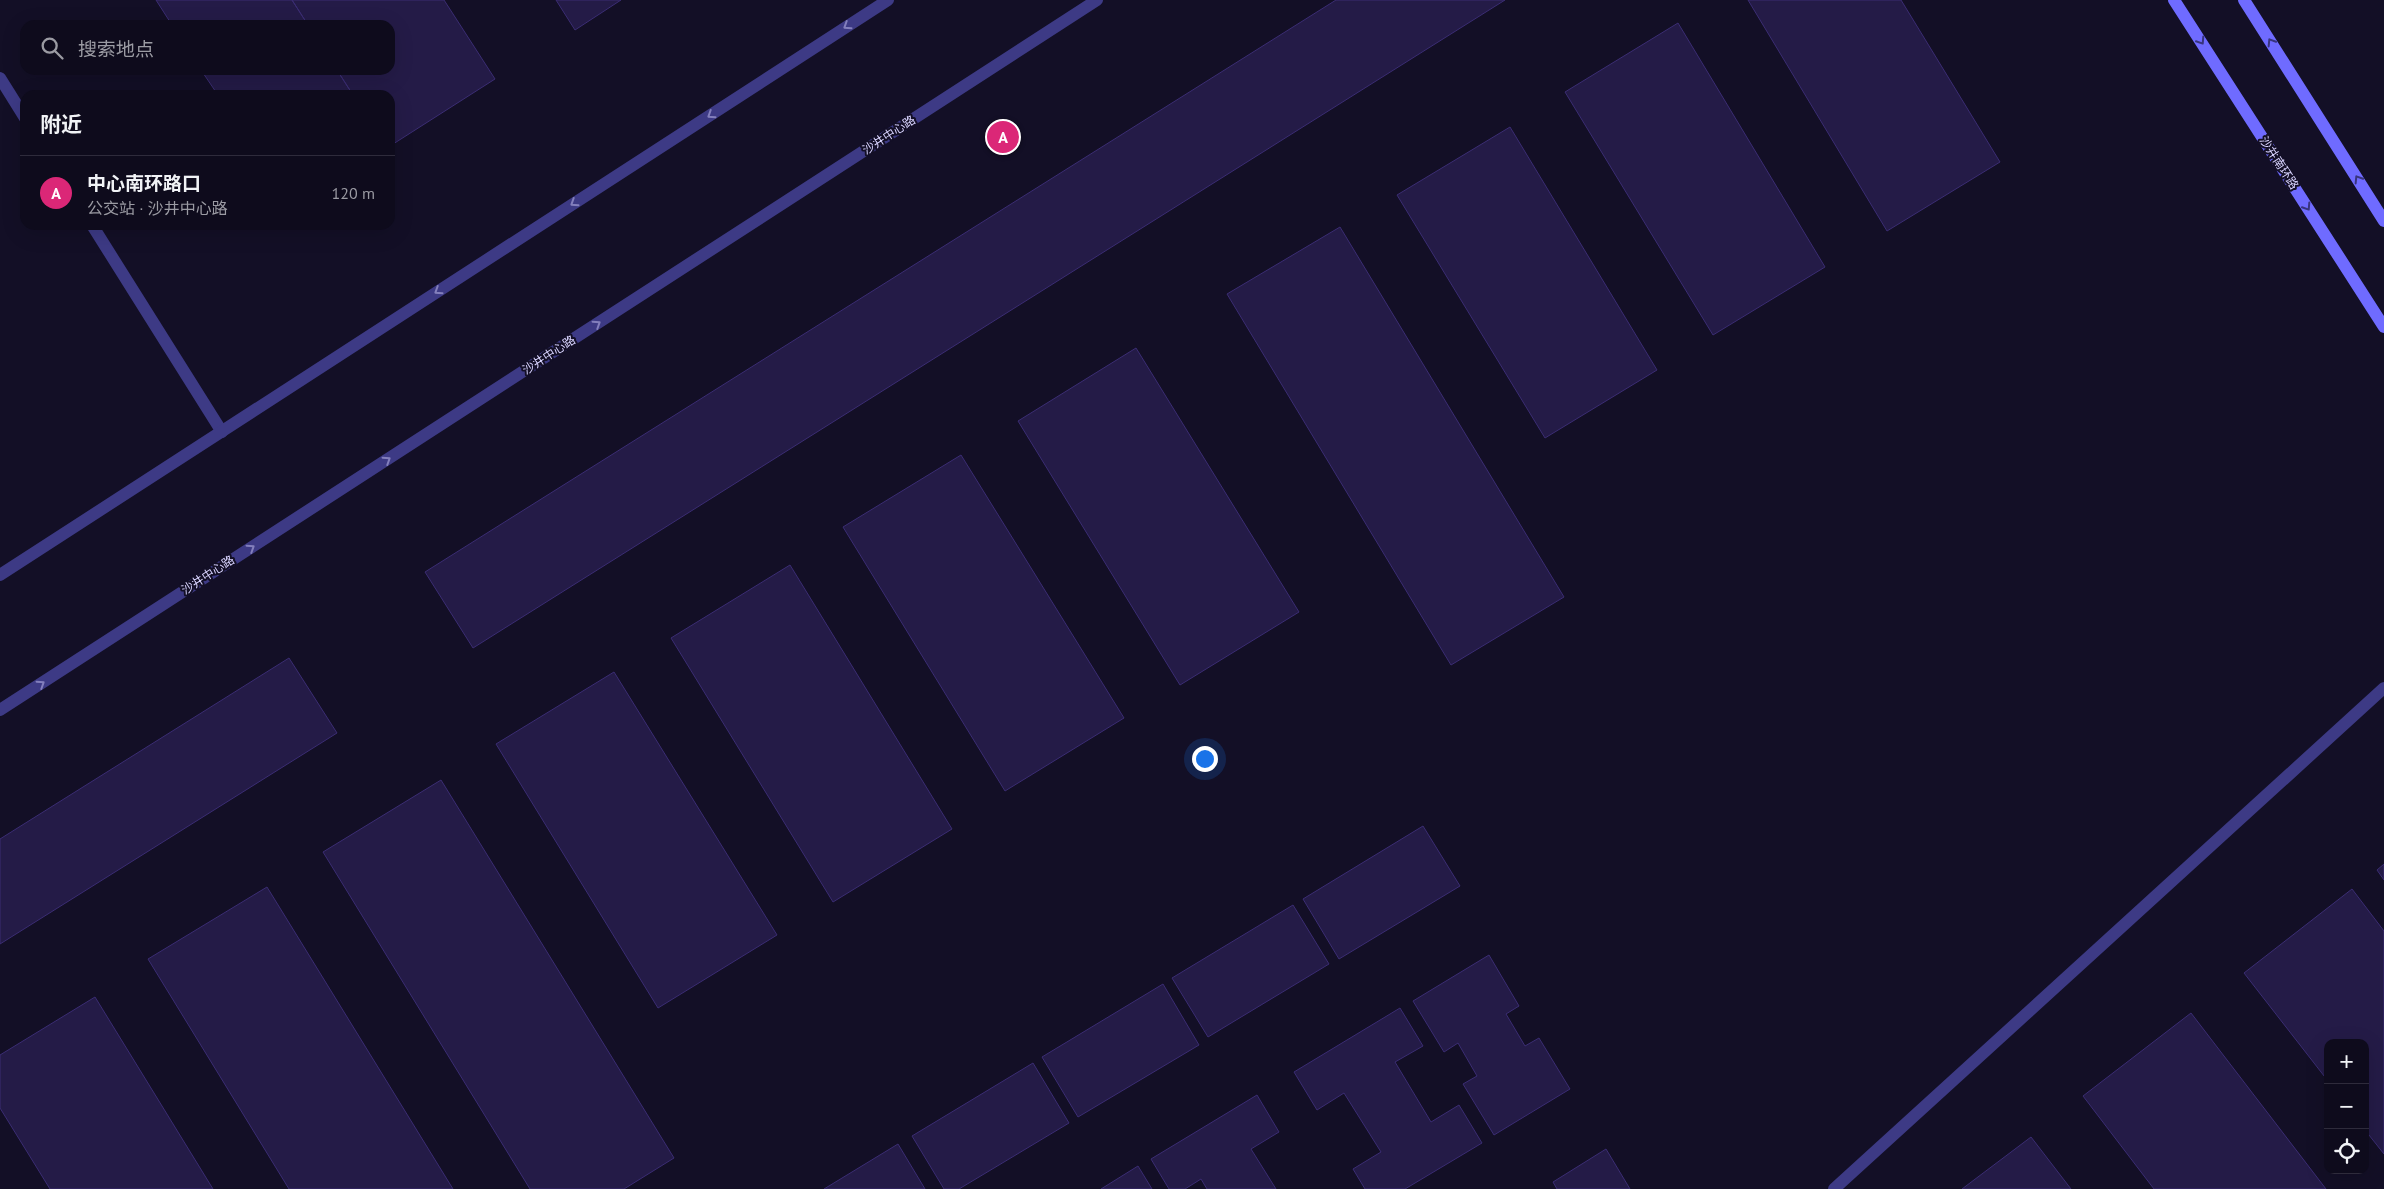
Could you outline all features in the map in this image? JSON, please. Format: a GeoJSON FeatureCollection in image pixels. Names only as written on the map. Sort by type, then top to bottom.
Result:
{"type":"FeatureCollection","features":[{"type":"Feature","properties":{"kind":"main road","name":"沙井南环路"},"geometry":{"type":"LineString","coordinates":[[2174,0],[2384,327]]}},
{"type":"Feature","properties":{"kind":"main road"},"geometry":{"type":"LineString","coordinates":[[2244,0],[2384,221]]}},
{"type":"Feature","properties":{"kind":"street"},"geometry":{"type":"LineString","coordinates":[[0,575],[888,0]]}},
{"type":"Feature","properties":{"kind":"street","name":"沙井中心路"},"geometry":{"type":"LineString","coordinates":[[0,710],[1097,0]]}},
{"type":"Feature","properties":{"kind":"street"},"geometry":{"type":"LineString","coordinates":[[0,78],[20,110]]}},
{"type":"Feature","properties":{"kind":"street"},"geometry":{"type":"LineString","coordinates":[[95,230],[222,432]]}},
{"type":"Feature","properties":{"kind":"street"},"geometry":{"type":"LineString","coordinates":[[1834,1189],[2384,688]]}},
{"type":"Feature","properties":{"kind":"building"},"geometry":{"type":"Polygon","coordinates":[[[156,0],[292,0],[305,20],[169,20],[156,0]]]}},
{"type":"Feature","properties":{"kind":"building"},"geometry":{"type":"Polygon","coordinates":[[[292,0],[444,0],[495,79],[395,143],[395,90],[350,90],[340,75],[395,75],[395,20],[305,20],[292,0]]]}},
{"type":"Feature","properties":{"kind":"building"},"geometry":{"type":"Polygon","coordinates":[[[556,0],[621,0],[575,30],[556,0]]]}},
{"type":"Feature","properties":{"kind":"building"},"geometry":{"type":"Polygon","coordinates":[[[1336,0],[1505,0],[473,648],[425,572],[1336,0]]]}},
{"type":"Feature","properties":{"kind":"building"},"geometry":{"type":"Polygon","coordinates":[[[1748,0],[1901,0],[2000,162],[1887,231],[1748,0]]]}},
{"type":"Feature","properties":{"kind":"building"},"geometry":{"type":"Polygon","coordinates":[[[1678,23],[1825,267],[1713,335],[1565,92],[1678,23]]]}},
{"type":"Feature","properties":{"kind":"building"},"geometry":{"type":"Polygon","coordinates":[[[204,75],[340,75],[350,90],[215,90],[204,75]]]}},
{"type":"Feature","properties":{"kind":"building"},"geometry":{"type":"Polygon","coordinates":[[[1510,127],[1657,370],[1545,438],[1397,195],[1510,127]]]}},
{"type":"Feature","properties":{"kind":"building"},"geometry":{"type":"Polygon","coordinates":[[[1340,227],[1564,597],[1451,665],[1227,294],[1340,227]]]}},
{"type":"Feature","properties":{"kind":"building"},"geometry":{"type":"Polygon","coordinates":[[[1136,348],[1299,612],[1180,685],[1018,421],[1136,348]]]}},
{"type":"Feature","properties":{"kind":"building"},"geometry":{"type":"Polygon","coordinates":[[[961,455],[1124,718],[1005,791],[843,527],[961,455]]]}},
{"type":"Feature","properties":{"kind":"building"},"geometry":{"type":"Polygon","coordinates":[[[790,565],[952,829],[833,902],[671,638],[790,565]]]}},
{"type":"Feature","properties":{"kind":"building"},"geometry":{"type":"Polygon","coordinates":[[[289,658],[337,733],[0,944],[0,839],[289,658]]]}},
{"type":"Feature","properties":{"kind":"building"},"geometry":{"type":"Polygon","coordinates":[[[614,672],[777,935],[658,1008],[496,744],[614,672]]]}},
{"type":"Feature","properties":{"kind":"building"},"geometry":{"type":"Polygon","coordinates":[[[441,780],[674,1158],[624,1189],[530,1189],[323,852],[441,780]]]}},
{"type":"Feature","properties":{"kind":"building"},"geometry":{"type":"Polygon","coordinates":[[[1423,826],[1460,886],[1339,959],[1303,899],[1423,826]]]}},
{"type":"Feature","properties":{"kind":"building"},"geometry":{"type":"Polygon","coordinates":[[[2384,864],[2384,880],[2377,870],[2384,864]]]}},
{"type":"Feature","properties":{"kind":"building"},"geometry":{"type":"Polygon","coordinates":[[[267,887],[453,1189],[289,1189],[148,959],[267,887]]]}},
{"type":"Feature","properties":{"kind":"building"},"geometry":{"type":"Polygon","coordinates":[[[2352,889],[2384,931],[2384,1154],[2369,1135],[2369,1039],[2324,1039],[2324,1076],[2244,973],[2352,889]]]}},
{"type":"Feature","properties":{"kind":"building"},"geometry":{"type":"Polygon","coordinates":[[[1293,905],[1329,964],[1208,1037],[1172,978],[1293,905]]]}},
{"type":"Feature","properties":{"kind":"building"},"geometry":{"type":"Polygon","coordinates":[[[1489,955],[1519,1006],[1506,1014],[1525,1046],[1539,1038],[1570,1089],[1494,1135],[1463,1084],[1477,1076],[1458,1043],[1444,1052],[1413,1001],[1489,955]]]}},
{"type":"Feature","properties":{"kind":"building"},"geometry":{"type":"Polygon","coordinates":[[[1163,984],[1199,1045],[1078,1117],[1042,1057],[1163,984]]]}},
{"type":"Feature","properties":{"kind":"building"},"geometry":{"type":"Polygon","coordinates":[[[95,997],[213,1189],[50,1189],[0,1108],[0,1055],[95,997]]]}},
{"type":"Feature","properties":{"kind":"building"},"geometry":{"type":"Polygon","coordinates":[[[1400,1008],[1423,1046],[1395,1062],[1431,1122],[1459,1105],[1482,1143],[1405,1189],[1365,1189],[1353,1169],[1381,1152],[1344,1093],[1317,1110],[1294,1072],[1400,1008]]]}},
{"type":"Feature","properties":{"kind":"building"},"geometry":{"type":"Polygon","coordinates":[[[2191,1013],[2326,1189],[2154,1189],[2083,1096],[2191,1013]]]}},
{"type":"Feature","properties":{"kind":"building"},"geometry":{"type":"Polygon","coordinates":[[[1033,1063],[1069,1123],[959,1189],[944,1189],[912,1136],[1033,1063]]]}},
{"type":"Feature","properties":{"kind":"building"},"geometry":{"type":"Polygon","coordinates":[[[1257,1095],[1279,1132],[1251,1149],[1276,1189],[1207,1189],[1201,1179],[1185,1189],[1169,1189],[1151,1159],[1257,1095]]]}},
{"type":"Feature","properties":{"kind":"building"},"geometry":{"type":"Polygon","coordinates":[[[2031,1137],[2071,1189],[1962,1189],[2031,1137]]]}},
{"type":"Feature","properties":{"kind":"building"},"geometry":{"type":"Polygon","coordinates":[[[898,1144],[925,1189],[824,1189],[898,1144]]]}},
{"type":"Feature","properties":{"kind":"building"},"geometry":{"type":"Polygon","coordinates":[[[1606,1149],[1630,1189],[1557,1189],[1553,1182],[1606,1149]]]}},
{"type":"Feature","properties":{"kind":"building"},"geometry":{"type":"Polygon","coordinates":[[[1138,1166],[1152,1189],[1101,1189],[1138,1166]]]}},
{"type":"Feature","properties":{"kind":"place","name":"中心南环路口"},"geometry":{"type":"Point","coordinates":[1003,137]}}]}
